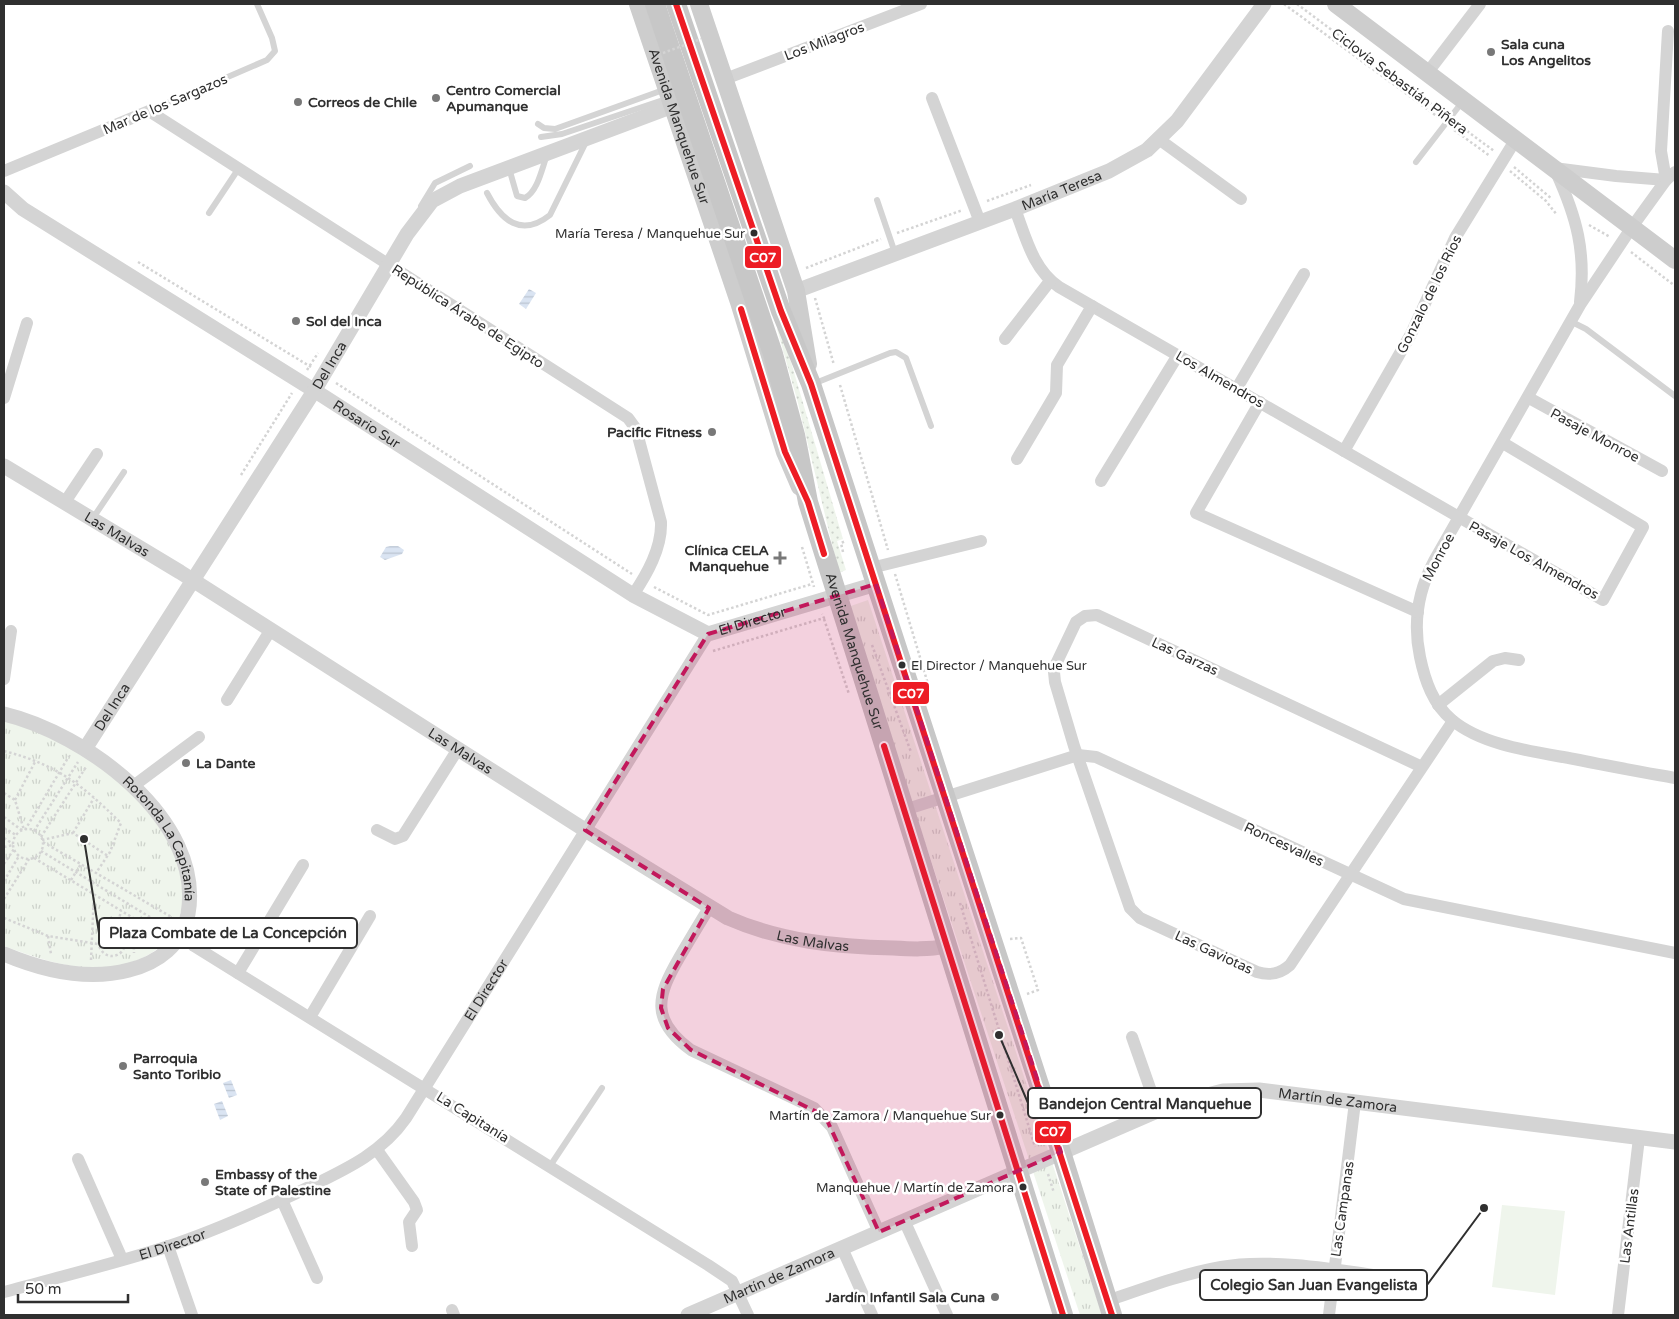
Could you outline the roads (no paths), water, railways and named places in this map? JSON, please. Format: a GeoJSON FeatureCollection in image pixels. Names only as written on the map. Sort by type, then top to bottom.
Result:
{"type":"FeatureCollection","features":[{"type":"Feature","properties":{"kind":"main road","name":"Avenida Manquehue Sur"},"geometry":{"type":"LineString","coordinates":[[638,4],[739,302],[785,452],[808,502]]}},
{"type":"Feature","properties":{"kind":"main road","name":"Avenida Manquehue Sur"},"geometry":{"type":"LineString","coordinates":[[655,4],[774,354],[795,435],[808,502],[1063,1315]]}},
{"type":"Feature","properties":{"kind":"main road"},"geometry":{"type":"LineString","coordinates":[[676,4],[781,311],[811,384],[1110,1308]]}},
{"type":"Feature","properties":{"kind":"main road"},"geometry":{"type":"LineString","coordinates":[[699,4],[726,79],[796,291],[811,384]]}},
{"type":"Feature","properties":{"kind":"main road"},"geometry":{"type":"LineString","coordinates":[[1336,4],[1675,260]]}},
{"type":"Feature","properties":{"kind":"street","name":"Los Milagros"},"geometry":{"type":"LineString","coordinates":[[726,79],[921,4]]}},
{"type":"Feature","properties":{"kind":"street","name":"María Teresa"},"geometry":{"type":"LineString","coordinates":[[796,291],[1015,209],[1121,165],[1160,140],[1177,121],[1264,4]]}},
{"type":"Feature","properties":{"kind":"street"},"geometry":{"type":"LineString","coordinates":[[1428,72],[1480,4]]}},
{"type":"Feature","properties":{"kind":"street"},"geometry":{"type":"LineString","coordinates":[[1554,168],[1616,176],[1671,176],[1662,151],[1668,31]]}},
{"type":"Feature","properties":{"kind":"street","name":"Del Inca"},"geometry":{"type":"LineString","coordinates":[[82,754],[314,390],[407,234],[425,208],[438,196],[587,139],[670,97]]}},
{"type":"Feature","properties":{"kind":"street"},"geometry":{"type":"LineString","coordinates":[[932,98],[980,222]]}},
{"type":"Feature","properties":{"kind":"street","name":"República Árabe de Egipto"},"geometry":{"type":"LineString","coordinates":[[148,111],[628,418],[636,429],[661,522],[661,537],[643,581],[633,595]]}},
{"type":"Feature","properties":{"kind":"street","name":"Mar de los Sargazos"},"geometry":{"type":"LineString","coordinates":[[4,171],[148,111]]}},
{"type":"Feature","properties":{"kind":"street","name":"Gonzalo de los Ríos"},"geometry":{"type":"LineString","coordinates":[[1344,451],[1411,334],[1455,238],[1516,139]]}},
{"type":"Feature","properties":{"kind":"street"},"geometry":{"type":"LineString","coordinates":[[1160,140],[1241,199]]}},
{"type":"Feature","properties":{"kind":"street","name":"Monroe"},"geometry":{"type":"LineString","coordinates":[[1554,168],[1569,201],[1580,238],[1583,265],[1580,305]]}},
{"type":"Feature","properties":{"kind":"street","name":"Monroe"},"geometry":{"type":"LineString","coordinates":[[1671,176],[1632,227],[1580,305],[1529,398],[1426,576],[1418,612],[1417,641],[1422,666],[1438,705],[1453,721],[1510,747],[1675,778]]}},
{"type":"Feature","properties":{"kind":"street","name":"Rosario Sur"},"geometry":{"type":"LineString","coordinates":[[4,192],[23,209],[314,390],[633,595],[681,622],[708,634]]}},
{"type":"Feature","properties":{"kind":"street","name":"Los Almendros"},"geometry":{"type":"LineString","coordinates":[[1015,209],[1037,264],[1050,281],[1459,518]]}},
{"type":"Feature","properties":{"kind":"street"},"geometry":{"type":"LineString","coordinates":[[1237,388],[1304,274]]}},
{"type":"Feature","properties":{"kind":"street"},"geometry":{"type":"LineString","coordinates":[[1005,339],[1050,281]]}},
{"type":"Feature","properties":{"kind":"street"},"geometry":{"type":"LineString","coordinates":[[1017,459],[1056,393],[1056,365],[1092,306]]}},
{"type":"Feature","properties":{"kind":"street"},"geometry":{"type":"LineString","coordinates":[[4,398],[27,323]]}},
{"type":"Feature","properties":{"kind":"street"},"geometry":{"type":"LineString","coordinates":[[1101,481],[1178,355]]}},
{"type":"Feature","properties":{"kind":"street","name":"Pasaje Monroe"},"geometry":{"type":"LineString","coordinates":[[1529,398],[1662,471]]}},
{"type":"Feature","properties":{"kind":"street"},"geometry":{"type":"LineString","coordinates":[[1260,402],[1196,513],[1418,612]]}},
{"type":"Feature","properties":{"kind":"street","name":"Pasaje Los Almendros"},"geometry":{"type":"LineString","coordinates":[[1459,518],[1604,600],[1643,527],[1502,443]]}},
{"type":"Feature","properties":{"kind":"street"},"geometry":{"type":"LineString","coordinates":[[65,502],[97,454]]}},
{"type":"Feature","properties":{"kind":"street","name":"Las Malvas"},"geometry":{"type":"LineString","coordinates":[[4,466],[193,581],[709,908],[748,927],[792,939],[870,948],[932,949],[946,946]]}},
{"type":"Feature","properties":{"kind":"street"},"geometry":{"type":"LineString","coordinates":[[874,576],[892,563],[981,541]]}},
{"type":"Feature","properties":{"kind":"street","name":"El Director"},"geometry":{"type":"LineString","coordinates":[[4,1292],[168,1246],[282,1200],[354,1165],[377,1150],[399,1128],[708,634],[837,596],[874,576]]}},
{"type":"Feature","properties":{"kind":"street","name":"Las Garzas"},"geometry":{"type":"LineString","coordinates":[[1078,755],[1054,672],[1076,622],[1091,614],[1102,617],[1422,766]]}},
{"type":"Feature","properties":{"kind":"street"},"geometry":{"type":"LineString","coordinates":[[228,700],[270,630]]}},
{"type":"Feature","properties":{"kind":"street"},"geometry":{"type":"LineString","coordinates":[[4,679],[11,631]]}},
{"type":"Feature","properties":{"kind":"street"},"geometry":{"type":"LineString","coordinates":[[1438,705],[1493,661],[1505,658],[1519,660]]}},
{"type":"Feature","properties":{"kind":"street","name":"Rotonda La Capitanía"},"geometry":{"type":"LineString","coordinates":[[4,714],[38,724],[132,787],[161,820],[182,858],[189,888],[189,907],[170,950],[156,960],[139,968],[114,974],[66,972],[41,967],[4,954]]}},
{"type":"Feature","properties":{"kind":"street","name":"Las Gaviotas"},"geometry":{"type":"LineString","coordinates":[[1078,755],[1130,908],[1140,918],[1257,972],[1273,974],[1290,965],[1453,721]]}},
{"type":"Feature","properties":{"kind":"street"},"geometry":{"type":"LineString","coordinates":[[132,787],[199,737]]}},
{"type":"Feature","properties":{"kind":"street"},"geometry":{"type":"LineString","coordinates":[[377,830],[395,839],[403,836],[458,750]]}},
{"type":"Feature","properties":{"kind":"street","name":"Roncesvalles"},"geometry":{"type":"LineString","coordinates":[[904,810],[1078,755],[1096,756],[1350,875],[1417,903],[1675,953]]}},
{"type":"Feature","properties":{"kind":"street"},"geometry":{"type":"LineString","coordinates":[[238,973],[303,865]]}},
{"type":"Feature","properties":{"kind":"street"},"geometry":{"type":"LineString","coordinates":[[709,908],[663,989],[661,1008],[668,1028],[675,1037],[691,1050],[814,1108],[825,1116],[832,1127],[879,1232]]}},
{"type":"Feature","properties":{"kind":"street"},"geometry":{"type":"LineString","coordinates":[[310,1017],[370,916]]}},
{"type":"Feature","properties":{"kind":"street","name":"La Capitanía"},"geometry":{"type":"LineString","coordinates":[[179,929],[194,946],[425,1087],[732,1281],[748,1315]]}},
{"type":"Feature","properties":{"kind":"street"},"geometry":{"type":"LineString","coordinates":[[1132,1037],[1158,1111]]}},
{"type":"Feature","properties":{"kind":"street","name":"Martín de Zamora"},"geometry":{"type":"LineString","coordinates":[[688,1315],[1061,1152],[1158,1111],[1206,1094],[1260,1090],[1675,1142]]}},
{"type":"Feature","properties":{"kind":"street","name":"Las Campanas"},"geometry":{"type":"LineString","coordinates":[[1329,1315],[1356,1102]]}},
{"type":"Feature","properties":{"kind":"street","name":"Las Antillas"},"geometry":{"type":"LineString","coordinates":[[1618,1315],[1639,1138]]}},
{"type":"Feature","properties":{"kind":"street"},"geometry":{"type":"LineString","coordinates":[[377,1150],[414,1202],[417,1210],[409,1222],[412,1246]]}},
{"type":"Feature","properties":{"kind":"street"},"geometry":{"type":"LineString","coordinates":[[78,1159],[122,1259]]}},
{"type":"Feature","properties":{"kind":"street"},"geometry":{"type":"LineString","coordinates":[[282,1200],[317,1278]]}},
{"type":"Feature","properties":{"kind":"street"},"geometry":{"type":"LineString","coordinates":[[904,1220],[947,1315]]}},
{"type":"Feature","properties":{"kind":"street"},"geometry":{"type":"LineString","coordinates":[[168,1246],[192,1315]]}},
{"type":"Feature","properties":{"kind":"street","name":"Martín de Zamora"},"geometry":{"type":"LineString","coordinates":[[842,1248],[872,1315]]}},
{"type":"Feature","properties":{"kind":"street"},"geometry":{"type":"LineString","coordinates":[[1110,1308],[1186,1275],[1222,1266],[1262,1264],[1380,1276]]}},
{"type":"Feature","properties":{"kind":"lane","name":"Mar de los Sargazos"},"geometry":{"type":"LineString","coordinates":[[148,111],[267,60],[275,52],[272,38],[257,4]]}},
{"type":"Feature","properties":{"kind":"lane"},"geometry":{"type":"LineString","coordinates":[[538,124],[544,128],[555,129],[670,97]]}},
{"type":"Feature","properties":{"kind":"lane"},"geometry":{"type":"LineString","coordinates":[[541,138],[562,134],[670,97]]}},
{"type":"Feature","properties":{"kind":"lane"},"geometry":{"type":"LineString","coordinates":[[1416,162],[1464,100]]}},
{"type":"Feature","properties":{"kind":"lane"},"geometry":{"type":"LineString","coordinates":[[487,193],[501,216],[511,223],[521,226],[544,220],[550,215],[587,139]]}},
{"type":"Feature","properties":{"kind":"lane"},"geometry":{"type":"LineString","coordinates":[[509,168],[517,196],[525,198],[531,195],[548,154]]}},
{"type":"Feature","properties":{"kind":"lane"},"geometry":{"type":"LineString","coordinates":[[407,234],[426,196],[435,183],[470,166]]}},
{"type":"Feature","properties":{"kind":"lane"},"geometry":{"type":"LineString","coordinates":[[209,213],[239,168]]}},
{"type":"Feature","properties":{"kind":"lane"},"geometry":{"type":"LineString","coordinates":[[877,200],[896,253]]}},
{"type":"Feature","properties":{"kind":"lane"},"geometry":{"type":"LineString","coordinates":[[1572,322],[1586,329],[1675,396]]}},
{"type":"Feature","properties":{"kind":"lane"},"geometry":{"type":"LineString","coordinates":[[811,384],[890,354],[901,354],[906,358],[931,426]]}},
{"type":"Feature","properties":{"kind":"lane"},"geometry":{"type":"LineString","coordinates":[[92,520],[124,472]]}},
{"type":"Feature","properties":{"kind":"lane"},"geometry":{"type":"LineString","coordinates":[[550,1166],[602,1088]]}},
{"type":"Feature","properties":{"kind":"place","name":"Sala cuna Los Angelitos"},"geometry":{"type":"Point","coordinates":[1491,52]}},
{"type":"Feature","properties":{"kind":"place","name":"Centro Comercial Apumanque"},"geometry":{"type":"Point","coordinates":[436,98]}},
{"type":"Feature","properties":{"kind":"place","name":"Correos de Chile"},"geometry":{"type":"Point","coordinates":[298,102]}},
{"type":"Feature","properties":{"kind":"place","name":"María Teresa / Manquehue Sur"},"geometry":{"type":"Point","coordinates":[754,233]}},
{"type":"Feature","properties":{"kind":"place","name":"Sol del Inca"},"geometry":{"type":"Point","coordinates":[296,321]}},
{"type":"Feature","properties":{"kind":"place","name":"Pacific Fitness"},"geometry":{"type":"Point","coordinates":[712,432]}},
{"type":"Feature","properties":{"kind":"place","name":"Clínica CELA Manquehue"},"geometry":{"type":"Point","coordinates":[780,558]}},
{"type":"Feature","properties":{"kind":"place","name":"El Director / Manquehue Sur"},"geometry":{"type":"Point","coordinates":[902,665]}},
{"type":"Feature","properties":{"kind":"place","name":"La Dante"},"geometry":{"type":"Point","coordinates":[186,763]}},
{"type":"Feature","properties":{"kind":"place","name":"Plaza Combate de La Concepción"},"geometry":{"type":"Point","coordinates":[84,839]}},
{"type":"Feature","properties":{"kind":"place","name":"Bandejon Central Manquehue"},"geometry":{"type":"Point","coordinates":[999,1035]}},
{"type":"Feature","properties":{"kind":"place","name":"Parroquia Santo Toribio"},"geometry":{"type":"Point","coordinates":[123,1066]}},
{"type":"Feature","properties":{"kind":"place","name":"Martín de Zamora / Manquehue Sur"},"geometry":{"type":"Point","coordinates":[1000,1115]}},
{"type":"Feature","properties":{"kind":"place","name":"Embassy of the State of Palestine"},"geometry":{"type":"Point","coordinates":[205,1182]}},
{"type":"Feature","properties":{"kind":"place","name":"Manquehue / Martín de Zamora"},"geometry":{"type":"Point","coordinates":[1023,1187]}},
{"type":"Feature","properties":{"kind":"place","name":"Colegio San Juan Evangelista"},"geometry":{"type":"Point","coordinates":[1484,1208]}},
{"type":"Feature","properties":{"kind":"place","name":"Jardín Infantil Sala Cuna"},"geometry":{"type":"Point","coordinates":[995,1297]}}]}
